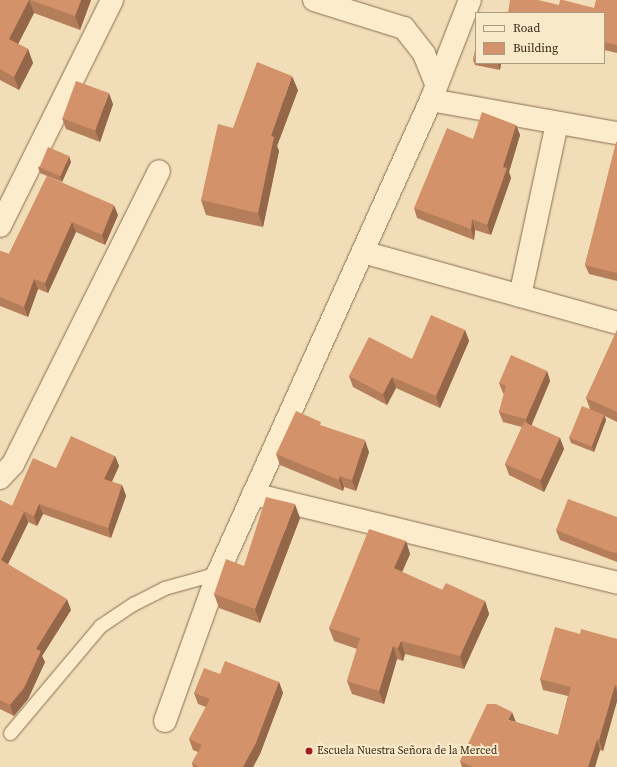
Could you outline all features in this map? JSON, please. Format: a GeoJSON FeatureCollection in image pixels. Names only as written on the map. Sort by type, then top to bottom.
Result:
{"type":"FeatureCollection","features":[{"type":"Feature","properties":{"kind":"street"},"geometry":{"type":"LineString","coordinates":[[0,226],[112,0]]}},
{"type":"Feature","properties":{"kind":"street"},"geometry":{"type":"LineString","coordinates":[[314,0],[404,28],[424,54],[434,92]]}},
{"type":"Feature","properties":{"kind":"street"},"geometry":{"type":"LineString","coordinates":[[165,721],[218,572],[434,92],[470,0]]}},
{"type":"Feature","properties":{"kind":"street"},"geometry":{"type":"LineString","coordinates":[[434,92],[557,123],[617,133]]}},
{"type":"Feature","properties":{"kind":"street"},"geometry":{"type":"LineString","coordinates":[[520,296],[557,123]]}},
{"type":"Feature","properties":{"kind":"street"},"geometry":{"type":"LineString","coordinates":[[0,478],[13,464],[159,171]]}},
{"type":"Feature","properties":{"kind":"street"},"geometry":{"type":"LineString","coordinates":[[363,252],[617,323]]}},
{"type":"Feature","properties":{"kind":"street"},"geometry":{"type":"LineString","coordinates":[[253,494],[617,583]]}},
{"type":"Feature","properties":{"kind":"lane"},"geometry":{"type":"LineString","coordinates":[[10,734],[100,626],[164,588],[218,572]]}},
{"type":"Feature","properties":{"kind":"building"},"geometry":{"type":"Polygon","coordinates":[[[0,0],[29,0],[9,39],[28,49],[14,77],[0,69],[0,0]]]}},
{"type":"Feature","properties":{"kind":"building"},"geometry":{"type":"Polygon","coordinates":[[[31,0],[81,0],[75,16],[31,0]]]}},
{"type":"Feature","properties":{"kind":"building"},"geometry":{"type":"Polygon","coordinates":[[[510,0],[538,0],[559,5],[560,0],[563,0],[594,8],[596,0],[617,0],[617,45],[605,42],[605,12],[508,12],[510,0]]]}},
{"type":"Feature","properties":{"kind":"building"},"geometry":{"type":"Polygon","coordinates":[[[257,62],[292,76],[271,136],[274,137],[258,213],[201,200],[218,124],[233,128],[257,62]]]}},
{"type":"Feature","properties":{"kind":"building"},"geometry":{"type":"Polygon","coordinates":[[[76,81],[109,93],[95,131],[62,119],[76,81]]]}},
{"type":"Feature","properties":{"kind":"building"},"geometry":{"type":"Polygon","coordinates":[[[482,112],[516,125],[503,167],[507,168],[487,225],[472,219],[471,229],[414,208],[447,128],[473,139],[482,112]]]}},
{"type":"Feature","properties":{"kind":"building"},"geometry":{"type":"Polygon","coordinates":[[[617,142],[617,273],[585,265],[617,142]]]}},
{"type":"Feature","properties":{"kind":"building"},"geometry":{"type":"Polygon","coordinates":[[[48,147],[69,156],[61,176],[39,167],[48,147]]]}},
{"type":"Feature","properties":{"kind":"building"},"geometry":{"type":"Polygon","coordinates":[[[47,176],[114,205],[102,235],[72,222],[45,283],[34,279],[24,307],[0,297],[0,251],[9,254],[47,176]]]}},
{"type":"Feature","properties":{"kind":"building"},"geometry":{"type":"Polygon","coordinates":[[[431,315],[465,330],[436,396],[392,377],[383,394],[349,376],[369,337],[412,359],[431,315]]]}},
{"type":"Feature","properties":{"kind":"building"},"geometry":{"type":"Polygon","coordinates":[[[617,330],[617,412],[586,398],[617,330]]]}},
{"type":"Feature","properties":{"kind":"building"},"geometry":{"type":"Polygon","coordinates":[[[511,355],[547,371],[526,419],[499,412],[506,386],[499,383],[511,355]]]}},
{"type":"Feature","properties":{"kind":"building"},"geometry":{"type":"Polygon","coordinates":[[[582,406],[604,415],[592,447],[569,438],[582,406]]]}},
{"type":"Feature","properties":{"kind":"building"},"geometry":{"type":"Polygon","coordinates":[[[296,411],[321,422],[320,425],[365,440],[352,480],[340,476],[339,480],[276,454],[296,411]]]}},
{"type":"Feature","properties":{"kind":"building"},"geometry":{"type":"Polygon","coordinates":[[[524,422],[560,438],[541,480],[505,464],[524,422]]]}},
{"type":"Feature","properties":{"kind":"building"},"geometry":{"type":"Polygon","coordinates":[[[71,436],[115,456],[104,479],[122,485],[108,528],[39,504],[34,516],[12,506],[33,458],[56,468],[71,436]]]}},
{"type":"Feature","properties":{"kind":"building"},"geometry":{"type":"Polygon","coordinates":[[[266,497],[295,504],[255,609],[214,594],[226,559],[244,566],[266,497]]]}},
{"type":"Feature","properties":{"kind":"building"},"geometry":{"type":"Polygon","coordinates":[[[568,499],[617,517],[617,553],[556,530],[568,499]]]}},
{"type":"Feature","properties":{"kind":"building"},"geometry":{"type":"Polygon","coordinates":[[[0,500],[24,512],[1,560],[67,599],[36,649],[41,651],[24,688],[10,705],[0,700],[0,500]]]}},
{"type":"Feature","properties":{"kind":"building"},"geometry":{"type":"Polygon","coordinates":[[[369,529],[406,541],[394,568],[442,590],[446,583],[485,601],[460,656],[401,641],[398,648],[393,646],[379,691],[347,681],[360,638],[329,628],[369,529]]]}},
{"type":"Feature","properties":{"kind":"building"},"geometry":{"type":"Polygon","coordinates":[[[555,627],[580,634],[581,629],[617,639],[617,686],[615,685],[599,740],[597,740],[588,767],[473,767],[460,761],[487,704],[496,704],[512,712],[508,720],[558,735],[571,687],[540,679],[555,627]]]}},
{"type":"Feature","properties":{"kind":"building"},"geometry":{"type":"Polygon","coordinates":[[[225,661],[279,682],[256,743],[243,767],[199,767],[192,763],[202,745],[189,739],[210,699],[194,693],[204,668],[220,674],[225,661]]]}},
{"type":"Feature","properties":{"kind":"place","name":"Escuela Nuestra Señora de la Merced"},"geometry":{"type":"Point","coordinates":[309,751]}}]}
